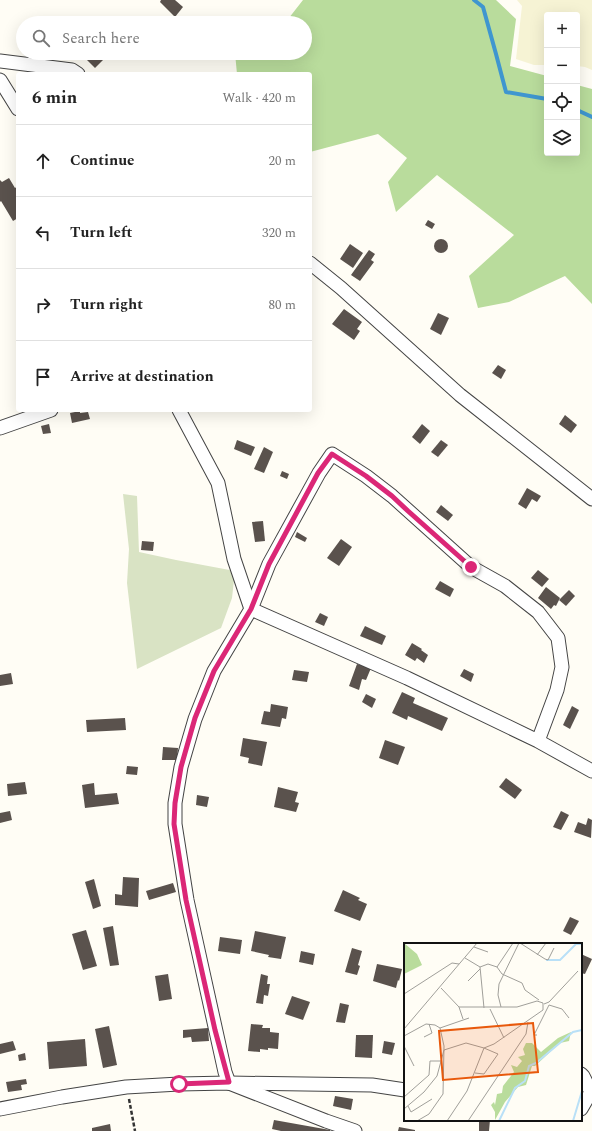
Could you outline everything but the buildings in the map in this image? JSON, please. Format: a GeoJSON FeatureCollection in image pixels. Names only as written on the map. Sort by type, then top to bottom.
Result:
{"type":"FeatureCollection","features":[{"type":"Feature","properties":{"kind":"street"},"geometry":{"type":"LineString","coordinates":[[0,60],[72,70],[75,72]]}},
{"type":"Feature","properties":{"kind":"street"},"geometry":{"type":"LineString","coordinates":[[0,80],[16,106]]}},
{"type":"Feature","properties":{"kind":"street"},"geometry":{"type":"LineString","coordinates":[[312,266],[341,288],[460,395],[592,499]]}},
{"type":"Feature","properties":{"kind":"street"},"geometry":{"type":"LineString","coordinates":[[0,428],[45,412]]}},
{"type":"Feature","properties":{"kind":"street"},"geometry":{"type":"LineString","coordinates":[[180,412],[218,484],[234,559],[251,609],[407,678],[538,741],[592,771]]}},
{"type":"Feature","properties":{"kind":"street"},"geometry":{"type":"LineString","coordinates":[[229,1082],[215,1030],[186,900],[174,824],[175,803],[181,767],[195,718],[214,671],[251,609],[269,564],[318,473],[332,454],[366,476],[392,496],[471,567],[505,586],[538,612],[558,638],[562,667],[557,690],[538,741]]}},
{"type":"Feature","properties":{"kind":"street"},"geometry":{"type":"LineString","coordinates":[[582,1075],[591,1092],[582,1109]]}},
{"type":"Feature","properties":{"kind":"street"},"geometry":{"type":"LineString","coordinates":[[229,1082],[354,1131]]}},
{"type":"Feature","properties":{"kind":"street"},"geometry":{"type":"LineString","coordinates":[[0,1109],[126,1087],[179,1084],[229,1082],[372,1086],[404,1090]]}},
{"type":"Feature","properties":{"kind":"street"},"geometry":{"type":"LineString","coordinates":[[582,1111],[592,1113]]}},
{"type":"Feature","properties":{"kind":"path"},"geometry":{"type":"LineString","coordinates":[[126,1087],[135,1131]]}},
{"type":"Feature","properties":{"kind":"shaded area"},"geometry":{"type":"Polygon","coordinates":[[[517,0],[592,0],[592,70],[580,66],[580,12],[544,12],[544,65],[534,65],[516,59],[522,6],[517,0]]]}},
{"type":"Feature","properties":{"kind":"green space"},"geometry":{"type":"Polygon","coordinates":[[[303,0],[496,0],[516,19],[510,66],[544,75],[544,156],[580,156],[580,86],[592,89],[592,304],[565,276],[509,302],[478,308],[469,276],[514,235],[437,175],[396,212],[388,182],[407,158],[378,134],[312,151],[312,72],[237,72],[236,60],[312,60],[312,16],[290,16],[303,0]]]}},
{"type":"Feature","properties":{"kind":"green space"},"geometry":{"type":"Polygon","coordinates":[[[123,494],[137,496],[139,552],[235,571],[232,598],[221,628],[137,669],[127,583],[129,549],[123,494]]]}},
{"type":"Feature","properties":{"kind":"waterway"},"geometry":{"type":"LineString","coordinates":[[474,0],[483,7],[506,92],[544,98]]}},
{"type":"Feature","properties":{"kind":"waterway"},"geometry":{"type":"LineString","coordinates":[[580,111],[592,117]]}},
{"type":"Feature","properties":{"kind":"route"},"geometry":{"type":"LineString","coordinates":[[179,1084],[229,1082],[225,1072],[215,1030],[186,900],[174,824],[175,803],[181,767],[195,718],[214,671],[251,609],[269,564],[292,524],[318,473],[332,454],[366,476],[392,496],[471,567]]}}]}
